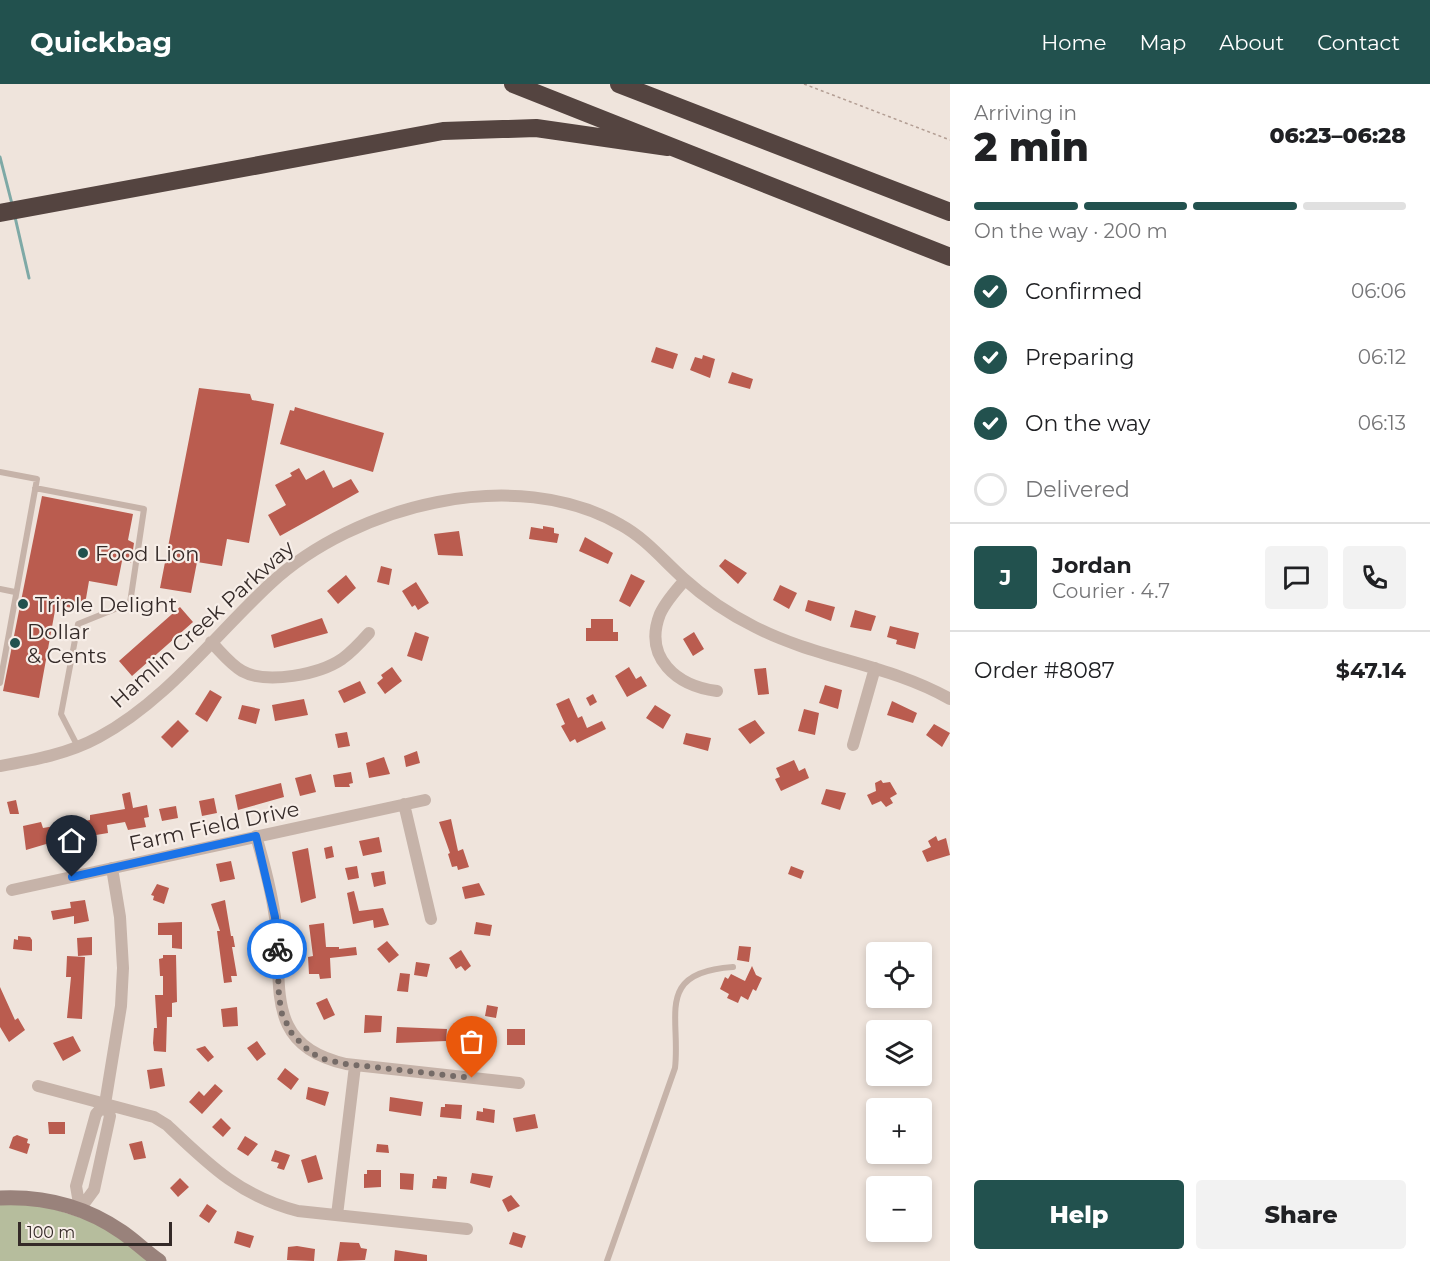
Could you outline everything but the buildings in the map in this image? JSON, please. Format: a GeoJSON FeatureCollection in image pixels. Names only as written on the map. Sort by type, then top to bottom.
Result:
{"type":"FeatureCollection","features":[{"type":"Feature","properties":{"kind":"highway"},"geometry":{"type":"LineString","coordinates":[[513,84],[950,257]]}},
{"type":"Feature","properties":{"kind":"highway"},"geometry":{"type":"LineString","coordinates":[[619,84],[950,212]]}},
{"type":"Feature","properties":{"kind":"highway"},"geometry":{"type":"LineString","coordinates":[[641,84],[678,106]]}},
{"type":"Feature","properties":{"kind":"highway"},"geometry":{"type":"LineString","coordinates":[[4,211],[420,135],[472,128],[564,131],[668,147]]}},
{"type":"Feature","properties":{"kind":"street","name":"Hamlin Creek Parkway"},"geometry":{"type":"LineString","coordinates":[[0,766],[78,747],[130,717],[270,584],[305,556],[356,529],[417,507],[448,499],[485,496],[523,497],[580,507],[603,515],[643,539],[686,580],[717,605],[768,634],[796,645],[926,685],[950,699]]}},
{"type":"Feature","properties":{"kind":"street"},"geometry":{"type":"LineString","coordinates":[[686,580],[661,613],[656,631],[657,647],[673,675],[686,684],[717,691]]}},
{"type":"Feature","properties":{"kind":"street"},"geometry":{"type":"LineString","coordinates":[[211,642],[243,672],[259,678],[275,678],[322,668],[340,660],[356,648],[369,633]]}},
{"type":"Feature","properties":{"kind":"street"},"geometry":{"type":"LineString","coordinates":[[853,745],[875,668]]}},
{"type":"Feature","properties":{"kind":"street","name":"Farm Field Drive"},"geometry":{"type":"LineString","coordinates":[[12,890],[425,800]]}},
{"type":"Feature","properties":{"kind":"street"},"geometry":{"type":"LineString","coordinates":[[404,804],[431,919]]}},
{"type":"Feature","properties":{"kind":"street"},"geometry":{"type":"LineString","coordinates":[[256,836],[275,917],[279,997],[287,1026],[310,1052],[323,1059],[355,1066],[519,1083]]}},
{"type":"Feature","properties":{"kind":"street"},"geometry":{"type":"LineString","coordinates":[[80,1209],[94,1190],[110,1116],[105,1104],[121,1006],[123,968],[120,916],[112,868]]}},
{"type":"Feature","properties":{"kind":"street"},"geometry":{"type":"LineString","coordinates":[[337,1215],[355,1066]]}},
{"type":"Feature","properties":{"kind":"street"},"geometry":{"type":"LineString","coordinates":[[38,1086],[154,1117],[167,1125],[216,1171],[255,1196],[298,1211],[467,1229]]}},
{"type":"Feature","properties":{"kind":"street"},"geometry":{"type":"LineString","coordinates":[[0,1198],[32,1198],[80,1209],[123,1232],[159,1261]]}},
{"type":"Feature","properties":{"kind":"lane"},"geometry":{"type":"LineString","coordinates":[[0,472],[37,479],[0,683]]}},
{"type":"Feature","properties":{"kind":"lane"},"geometry":{"type":"LineString","coordinates":[[35,488],[144,509],[130,603],[78,624],[62,714],[78,747]]}},
{"type":"Feature","properties":{"kind":"lane"},"geometry":{"type":"LineString","coordinates":[[0,589],[15,592]]}},
{"type":"Feature","properties":{"kind":"lane"},"geometry":{"type":"LineString","coordinates":[[607,1261],[675,1068],[677,1051],[673,1011],[677,998],[686,982],[698,975],[733,967]]}},
{"type":"Feature","properties":{"kind":"path"},"geometry":{"type":"LineString","coordinates":[[804,84],[950,140]]}},
{"type":"Feature","properties":{"kind":"green space"},"geometry":{"type":"Polygon","coordinates":[[[32,1202],[103,1225],[149,1261],[0,1261],[0,1203],[32,1202]]]}},
{"type":"Feature","properties":{"kind":"waterway"},"geometry":{"type":"LineString","coordinates":[[0,157],[12,204]]}},
{"type":"Feature","properties":{"kind":"waterway"},"geometry":{"type":"LineString","coordinates":[[15,217],[29,278]]}},
{"type":"Feature","properties":{"kind":"way so far"},"geometry":{"type":"LineString","coordinates":[[277,949],[282,1014],[292,1034],[310,1052],[323,1059],[355,1066],[472,1078]]}},
{"type":"Feature","properties":{"kind":"place","name":"Food Lion"},"geometry":{"type":"Point","coordinates":[83,553]}},
{"type":"Feature","properties":{"kind":"place","name":"Triple Delight"},"geometry":{"type":"Point","coordinates":[23,604]}},
{"type":"Feature","properties":{"kind":"place","name":"Dollar & Cents"},"geometry":{"type":"Point","coordinates":[15,643]}},
{"type":"Feature","properties":{"kind":"route"},"geometry":{"type":"LineString","coordinates":[[72,877],[256,836],[275,917],[277,949]]}}]}
